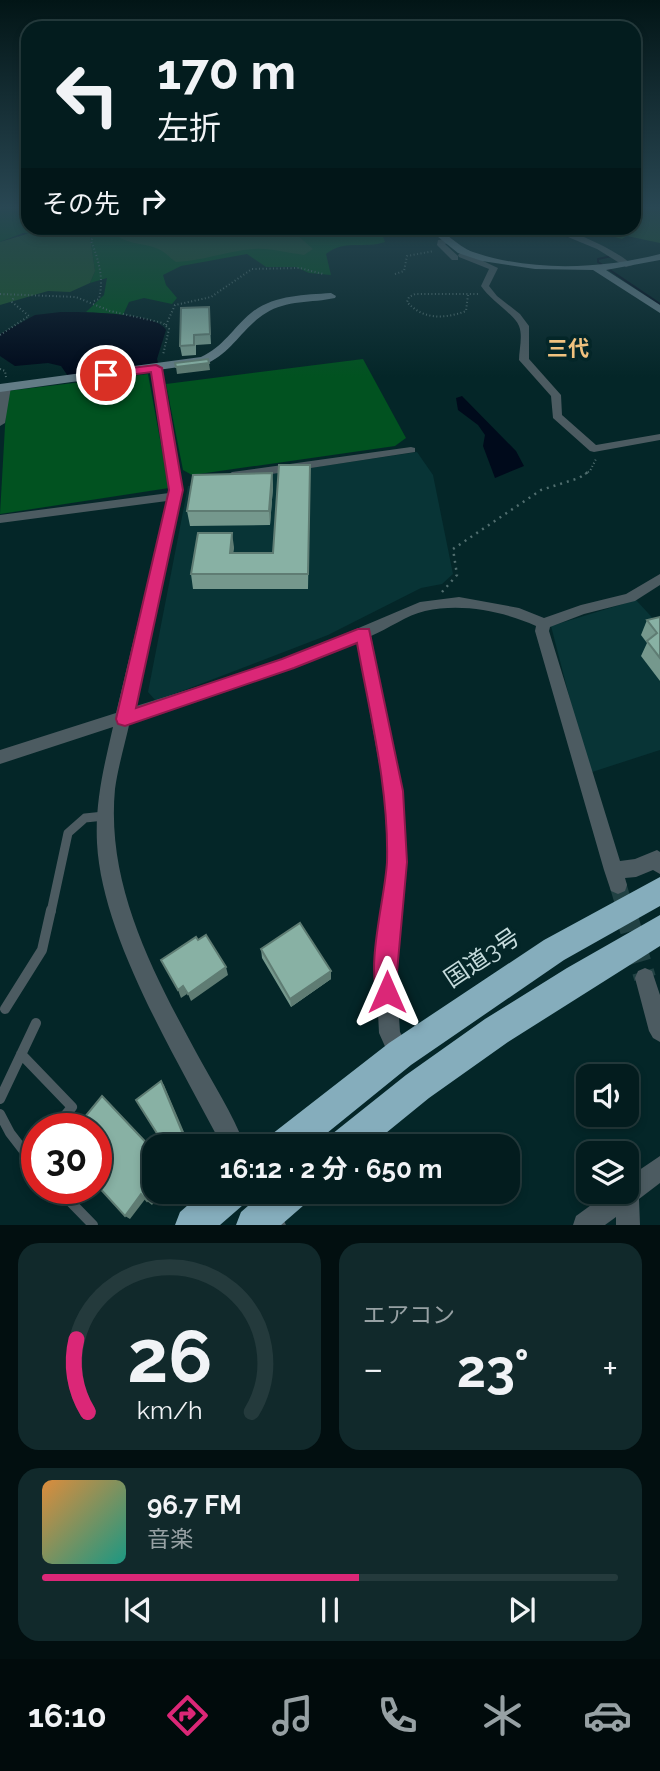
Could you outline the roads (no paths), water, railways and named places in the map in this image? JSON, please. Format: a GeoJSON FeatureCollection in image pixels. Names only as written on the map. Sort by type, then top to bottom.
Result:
{"type":"FeatureCollection","features":[{"type":"Feature","properties":{"kind":"highway","name":"国道3号"},"geometry":{"type":"LineString","coordinates":[[299,1134],[400,1054],[554,950],[660,891]]}},
{"type":"Feature","properties":{"kind":"highway"},"geometry":{"type":"LineString","coordinates":[[358,1134],[385,1111],[574,979],[660,930]]}},
{"type":"Feature","properties":{"kind":"highway"},"geometry":{"type":"LineString","coordinates":[[193,1225],[217,1204]]}},
{"type":"Feature","properties":{"kind":"street"},"geometry":{"type":"LineString","coordinates":[[636,263],[595,267],[496,264],[485,286],[492,299],[522,321],[524,360],[556,395],[557,416],[594,449],[660,437]]}},
{"type":"Feature","properties":{"kind":"street"},"geometry":{"type":"LineString","coordinates":[[595,267],[660,310]]}},
{"type":"Feature","properties":{"kind":"street"},"geometry":{"type":"LineString","coordinates":[[0,423],[3,387],[204,360],[221,352],[251,318],[264,309],[284,302],[331,296]]}},
{"type":"Feature","properties":{"kind":"street"},"geometry":{"type":"LineString","coordinates":[[160,368],[179,487],[107,787],[105,816],[110,873],[139,960],[228,1134]]}},
{"type":"Feature","properties":{"kind":"street"},"geometry":{"type":"LineString","coordinates":[[215,479],[411,450]]}},
{"type":"Feature","properties":{"kind":"street"},"geometry":{"type":"LineString","coordinates":[[0,519],[179,487]]}},
{"type":"Feature","properties":{"kind":"street"},"geometry":{"type":"LineString","coordinates":[[0,758],[288,664],[363,634],[420,607],[458,602],[519,613],[544,624],[582,610],[630,598],[660,579]]}},
{"type":"Feature","properties":{"kind":"street"},"geometry":{"type":"LineString","coordinates":[[544,624],[542,631],[615,878],[657,859],[660,865]]}},
{"type":"Feature","properties":{"kind":"street"},"geometry":{"type":"LineString","coordinates":[[363,634],[393,791],[397,862],[386,972],[390,1032],[400,1054]]}},
{"type":"Feature","properties":{"kind":"street"},"geometry":{"type":"LineString","coordinates":[[645,978],[660,1031]]}},
{"type":"Feature","properties":{"kind":"street"},"geometry":{"type":"LineString","coordinates":[[639,1185],[660,1168]]}},
{"type":"Feature","properties":{"kind":"street"},"geometry":{"type":"LineString","coordinates":[[585,1225],[614,1204]]}},
{"type":"Feature","properties":{"kind":"street"},"geometry":{"type":"LineString","coordinates":[[627,1204],[628,1225]]}},
{"type":"Feature","properties":{"kind":"lane"},"geometry":{"type":"LineString","coordinates":[[5,1009],[42,950],[68,833],[85,818],[105,816]]}},
{"type":"Feature","properties":{"kind":"lane"},"geometry":{"type":"LineString","coordinates":[[0,1099],[36,1023]]}},
{"type":"Feature","properties":{"kind":"lane"},"geometry":{"type":"LineString","coordinates":[[21,1054],[72,1107],[67,1113]]}},
{"type":"Feature","properties":{"kind":"lane"},"geometry":{"type":"LineString","coordinates":[[0,1114],[21,1142]]}},
{"type":"Feature","properties":{"kind":"lane"},"geometry":{"type":"LineString","coordinates":[[73,1204],[93,1225]]}},
{"type":"Feature","properties":{"kind":"waterway"},"geometry":{"type":"LineString","coordinates":[[600,263],[660,304]]}},
{"type":"Feature","properties":{"kind":"tunnel"},"geometry":{"type":"LineString","coordinates":[[618,885],[626,912]]}},
{"type":"Feature","properties":{"kind":"tunnel"},"geometry":{"type":"LineString","coordinates":[[625,910],[645,978]]}},
{"type":"Feature","properties":{"kind":"district","name":"三代"},"geometry":{"type":"Point","coordinates":[568,349]}}]}
